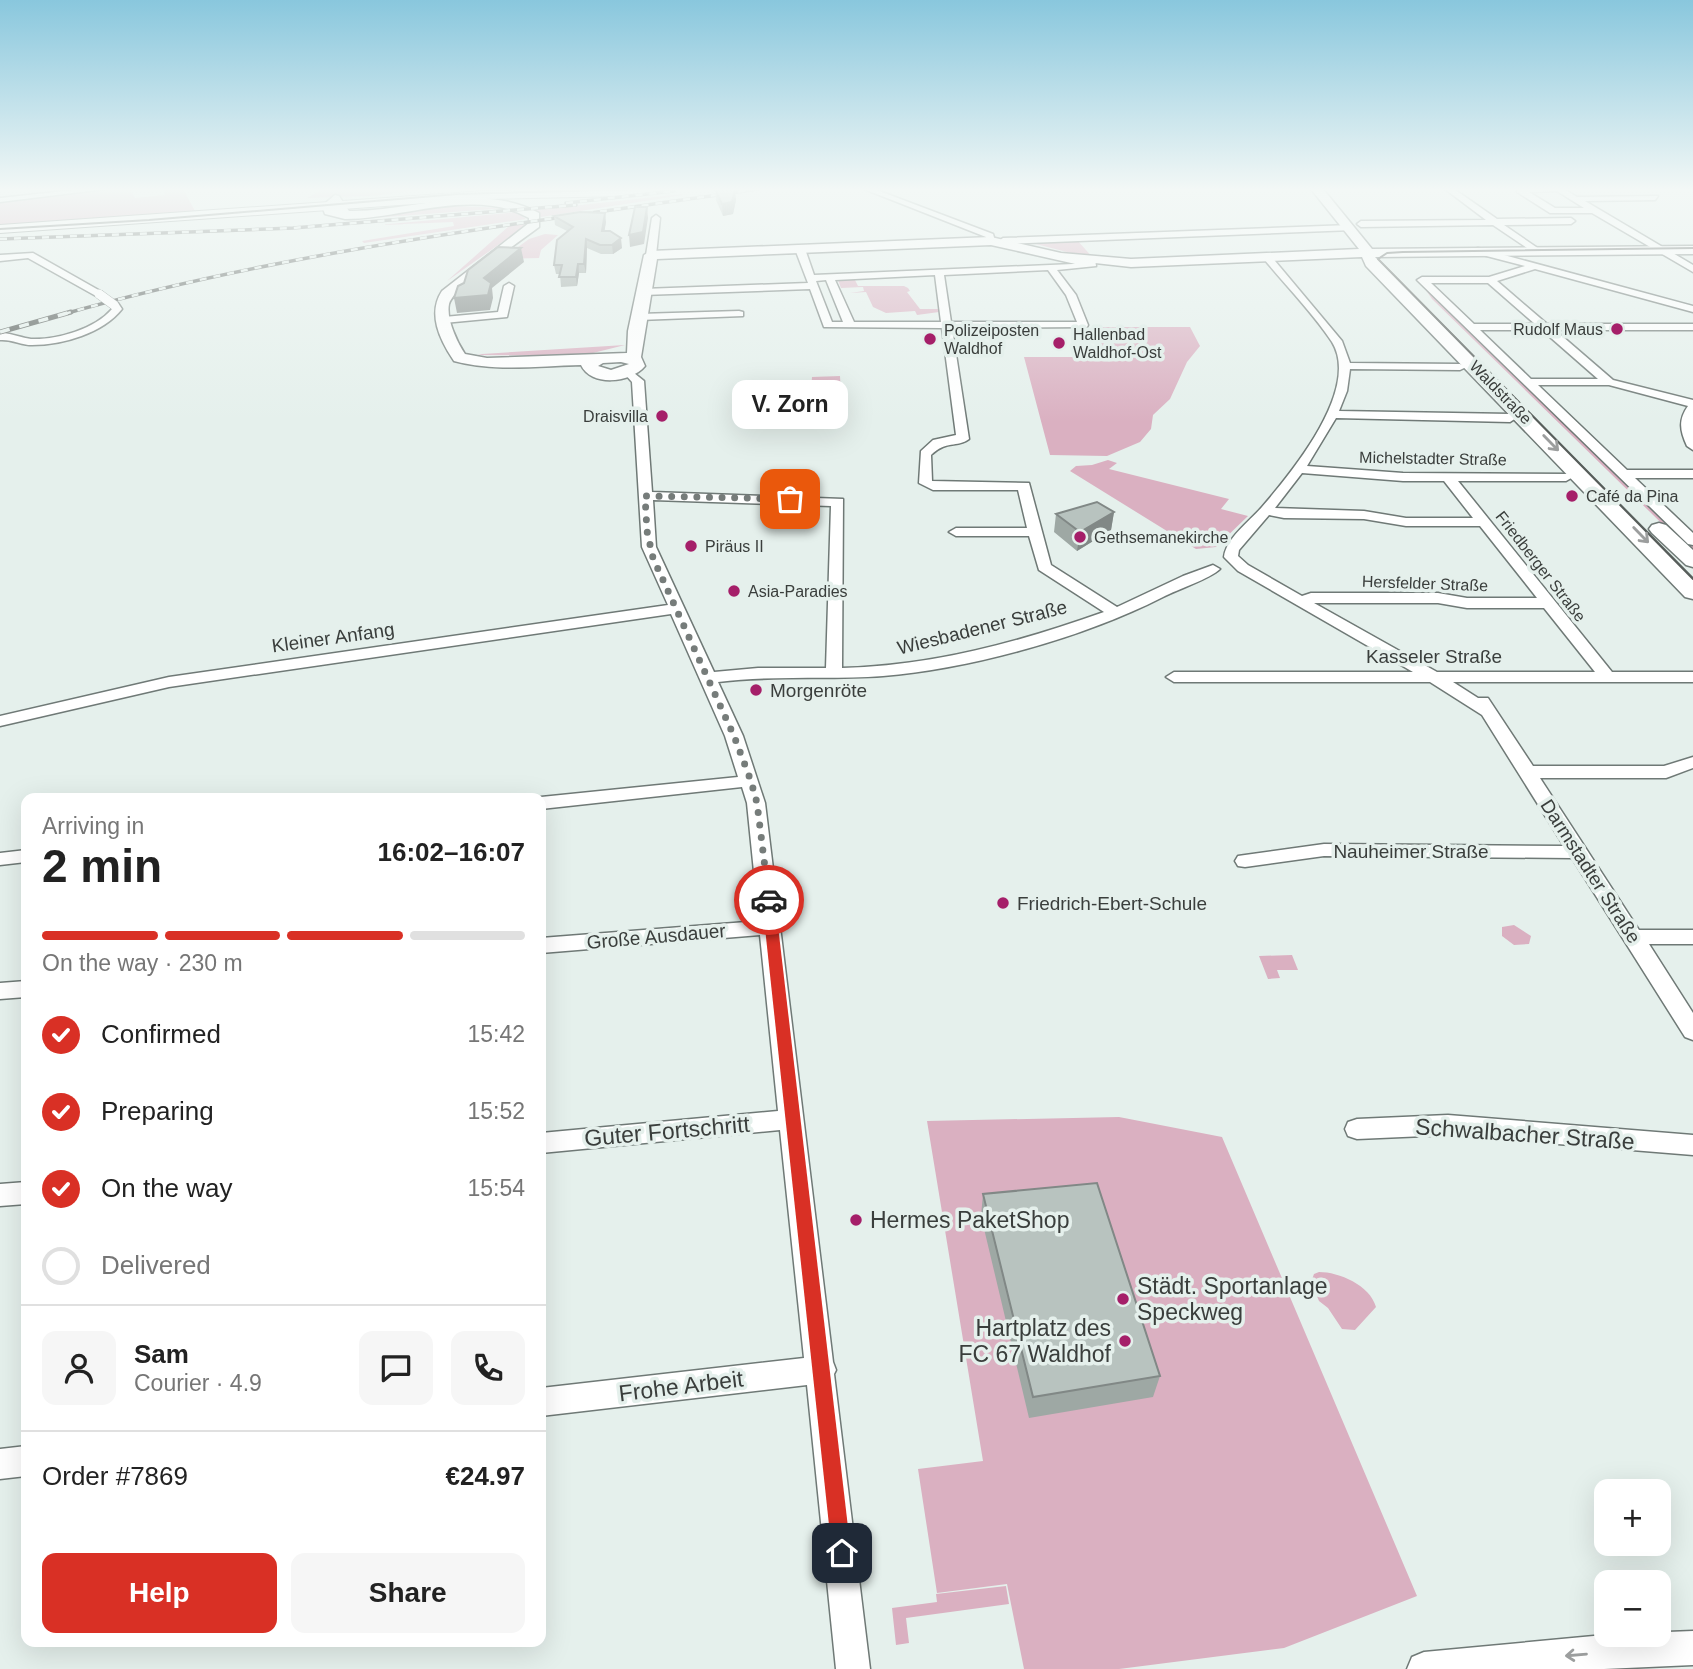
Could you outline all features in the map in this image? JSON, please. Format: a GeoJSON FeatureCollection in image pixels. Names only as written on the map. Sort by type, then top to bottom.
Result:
{"type":"FeatureCollection","features":[{"type":"Feature","properties":{"kind":"street"},"geometry":{"type":"LineString","coordinates":[[3,336],[28,342],[71,334],[107,320],[117,309],[99,294],[54,267]]}},
{"type":"Feature","properties":{"kind":"street"},"geometry":{"type":"LineString","coordinates":[[480,267],[451,289],[442,304],[453,349],[464,360],[487,363],[591,363],[628,358]]}},
{"type":"Feature","properties":{"kind":"street"},"geometry":{"type":"LineString","coordinates":[[612,374],[628,358],[648,267]]}},
{"type":"Feature","properties":{"kind":"street"},"geometry":{"type":"LineString","coordinates":[[807,267],[828,325],[846,329],[1083,325],[1071,295],[1051,268]]}},
{"type":"Feature","properties":{"kind":"street"},"geometry":{"type":"LineString","coordinates":[[643,292],[813,282],[829,277],[1057,267]]}},
{"type":"Feature","properties":{"kind":"street"},"geometry":{"type":"LineString","coordinates":[[1275,267],[1339,343],[1345,352],[1348,366],[1332,414],[1300,469],[1268,511],[1284,514],[1364,514],[1406,522],[1483,522]]}},
{"type":"Feature","properties":{"kind":"street","name":"Waldstraße"},"geometry":{"type":"LineString","coordinates":[[1388,267],[1693,592]]}},
{"type":"Feature","properties":{"kind":"street","name":"Waldstraße"},"geometry":{"type":"LineString","coordinates":[[1395,267],[1413,280],[1427,300],[1693,561]]}},
{"type":"Feature","properties":{"kind":"street"},"geometry":{"type":"LineString","coordinates":[[1490,280],[1533,267],[1693,309]]}},
{"type":"Feature","properties":{"kind":"street"},"geometry":{"type":"LineString","coordinates":[[939,272],[963,439],[943,439],[934,443],[925,454],[926,483],[933,486],[1024,486],[1044,567],[1116,613]]}},
{"type":"Feature","properties":{"kind":"street"},"geometry":{"type":"LineString","coordinates":[[829,277],[846,329]]}},
{"type":"Feature","properties":{"kind":"street","name":"Waldstraße"},"geometry":{"type":"LineString","coordinates":[[1490,280],[1422,280],[1693,541]]}},
{"type":"Feature","properties":{"kind":"street"},"geometry":{"type":"LineString","coordinates":[[1490,280],[1609,382]]}},
{"type":"Feature","properties":{"kind":"street"},"geometry":{"type":"LineString","coordinates":[[444,320],[503,315],[509,286]]}},
{"type":"Feature","properties":{"kind":"street"},"geometry":{"type":"LineString","coordinates":[[737,288],[740,329]]}},
{"type":"Feature","properties":{"kind":"street"},"geometry":{"type":"LineString","coordinates":[[639,317],[739,314]]}},
{"type":"Feature","properties":{"kind":"street"},"geometry":{"type":"LineString","coordinates":[[1471,327],[1693,327]]}},
{"type":"Feature","properties":{"kind":"street"},"geometry":{"type":"LineString","coordinates":[[628,358],[638,381],[649,547],[708,678],[751,781],[757,803],[822,1370],[853,1669]]}},
{"type":"Feature","properties":{"kind":"street"},"geometry":{"type":"LineString","coordinates":[[591,363],[592,372],[612,374],[638,390]]}},
{"type":"Feature","properties":{"kind":"street"},"geometry":{"type":"LineString","coordinates":[[1348,366],[1460,367]]}},
{"type":"Feature","properties":{"kind":"street"},"geometry":{"type":"LineString","coordinates":[[1528,382],[1609,382],[1693,406],[1686,419],[1693,446]]}},
{"type":"Feature","properties":{"kind":"street"},"geometry":{"type":"LineString","coordinates":[[1332,414],[1510,418]]}},
{"type":"Feature","properties":{"kind":"street","name":"Michelstadter Straße"},"geometry":{"type":"LineString","coordinates":[[1300,469],[1362,475],[1566,477]]}},
{"type":"Feature","properties":{"kind":"street"},"geometry":{"type":"LineString","coordinates":[[1623,474],[1693,474]]}},
{"type":"Feature","properties":{"kind":"street","name":"Friedberger Straße"},"geometry":{"type":"LineString","coordinates":[[1448,477],[1607,677]]}},
{"type":"Feature","properties":{"kind":"street"},"geometry":{"type":"LineString","coordinates":[[645,496],[838,502],[834,672]]}},
{"type":"Feature","properties":{"kind":"street","name":"Darmstadter Straße"},"geometry":{"type":"LineString","coordinates":[[1268,511],[1232,549],[1231,557],[1236,564],[1435,678],[1487,711]]}},
{"type":"Feature","properties":{"kind":"street"},"geometry":{"type":"LineString","coordinates":[[956,532],[1034,532]]}},
{"type":"Feature","properties":{"kind":"street","name":"Wiesbadener Straße"},"geometry":{"type":"LineString","coordinates":[[708,678],[744,673],[885,670],[929,664],[1017,643],[1116,613],[1213,569]]}},
{"type":"Feature","properties":{"kind":"street","name":"Hersfelder Straße"},"geometry":{"type":"LineString","coordinates":[[1301,601],[1311,598],[1438,598],[1467,603],[1548,603]]}},
{"type":"Feature","properties":{"kind":"street","name":"Kleiner Anfang"},"geometry":{"type":"LineString","coordinates":[[0,721],[169,682],[675,609]]}},
{"type":"Feature","properties":{"kind":"street","name":"Kasseler Straße"},"geometry":{"type":"LineString","coordinates":[[1174,677],[1693,677]]}},
{"type":"Feature","properties":{"kind":"street","name":"Darmstadter Straße"},"geometry":{"type":"LineString","coordinates":[[1466,677],[1693,1031]]}},
{"type":"Feature","properties":{"kind":"street"},"geometry":{"type":"LineString","coordinates":[[1526,772],[1667,772],[1693,762]]}},
{"type":"Feature","properties":{"kind":"street"},"geometry":{"type":"LineString","coordinates":[[546,802],[751,781]]}},
{"type":"Feature","properties":{"kind":"street","name":"Nauheimer Straße"},"geometry":{"type":"LineString","coordinates":[[1245,861],[1324,850],[1577,852]]}},
{"type":"Feature","properties":{"kind":"street"},"geometry":{"type":"LineString","coordinates":[[1,861],[21,857]]}},
{"type":"Feature","properties":{"kind":"street","name":"Große Ausdauer"},"geometry":{"type":"LineString","coordinates":[[546,946],[771,927]]}},
{"type":"Feature","properties":{"kind":"street"},"geometry":{"type":"LineString","coordinates":[[1634,937],[1693,937]]}},
{"type":"Feature","properties":{"kind":"street"},"geometry":{"type":"LineString","coordinates":[[0,991],[21,989]]}},
{"type":"Feature","properties":{"kind":"street","name":"Guter Fortschritt"},"geometry":{"type":"LineString","coordinates":[[546,1143],[793,1119]]}},
{"type":"Feature","properties":{"kind":"street","name":"Schwalbacher Straße"},"geometry":{"type":"LineString","coordinates":[[1357,1129],[1427,1124],[1693,1145]]}},
{"type":"Feature","properties":{"kind":"street"},"geometry":{"type":"LineString","coordinates":[[0,1195],[21,1193]]}},
{"type":"Feature","properties":{"kind":"street","name":"Frohe Arbeit"},"geometry":{"type":"LineString","coordinates":[[546,1401],[822,1370]]}},
{"type":"Feature","properties":{"kind":"street"},"geometry":{"type":"LineString","coordinates":[[0,1464],[21,1462]]}},
{"type":"Feature","properties":{"kind":"street"},"geometry":{"type":"LineString","coordinates":[[1424,1669],[1639,1649],[1693,1648]]}},
{"type":"Feature","properties":{"kind":"shaded area"},"geometry":{"type":"Polygon","coordinates":[[[838,280],[855,280],[858,286],[904,286],[908,288],[910,291],[907,292],[920,309],[938,309],[939,312],[917,315],[915,311],[886,313],[873,307],[866,292],[850,293],[864,291],[863,287],[841,288],[838,280]]]}},
{"type":"Feature","properties":{"kind":"shaded area"},"geometry":{"type":"Polygon","coordinates":[[[1419,280],[1693,545],[1693,554],[1432,299],[1419,280]]]}},
{"type":"Feature","properties":{"kind":"shaded area"},"geometry":{"type":"Polygon","coordinates":[[[1093,327],[1190,327],[1200,346],[1187,362],[1170,399],[1153,415],[1151,429],[1140,442],[1107,456],[1050,455],[1024,357],[1106,357],[1093,327]]]}},
{"type":"Feature","properties":{"kind":"shaded area"},"geometry":{"type":"Polygon","coordinates":[[[625,345],[581,356],[478,355],[482,354],[625,345]]]}},
{"type":"Feature","properties":{"kind":"shaded area"},"geometry":{"type":"Polygon","coordinates":[[[840,376],[841,393],[811,393],[812,377],[840,376]]]}},
{"type":"Feature","properties":{"kind":"shaded area"},"geometry":{"type":"Polygon","coordinates":[[[1108,460],[1117,463],[1109,469],[1229,499],[1221,509],[1248,516],[1216,547],[1196,549],[1070,471],[1076,466],[1108,460]]]}},
{"type":"Feature","properties":{"kind":"shaded area"},"geometry":{"type":"Polygon","coordinates":[[[1514,925],[1531,936],[1529,944],[1514,945],[1502,936],[1502,927],[1514,925]]]}},
{"type":"Feature","properties":{"kind":"shaded area"},"geometry":{"type":"Polygon","coordinates":[[[1292,955],[1298,970],[1277,970],[1280,978],[1268,979],[1259,956],[1292,955]]]}},
{"type":"Feature","properties":{"kind":"shaded area","name":"Städt. Sportanlage Speckweg"},"geometry":{"type":"Polygon","coordinates":[[[1119,1117],[1222,1137],[1417,1596],[1284,1648],[1119,1669],[1024,1669],[1007,1584],[937,1593],[918,1469],[983,1461],[927,1121],[1119,1117]]]}},
{"type":"Feature","properties":{"kind":"shaded area"},"geometry":{"type":"Polygon","coordinates":[[[1314,1274],[1336,1274],[1353,1281],[1373,1299],[1376,1307],[1355,1330],[1342,1329],[1328,1308],[1319,1301],[1311,1282],[1314,1274]]]}},
{"type":"Feature","properties":{"kind":"shaded area"},"geometry":{"type":"Polygon","coordinates":[[[1006,1586],[1009,1604],[906,1618],[909,1643],[896,1645],[892,1608],[937,1602],[936,1594],[1006,1586]]]}},
{"type":"Feature","properties":{"kind":"building"},"geometry":{"type":"Polygon","coordinates":[[[472,267],[498,267],[484,278],[491,283],[488,295],[454,298],[458,286],[464,283],[468,270],[472,267]]]}},
{"type":"Feature","properties":{"kind":"building"},"geometry":{"type":"Polygon","coordinates":[[[562,267],[578,267],[576,277],[559,277],[562,267]]]}},
{"type":"Feature","properties":{"kind":"building"},"geometry":{"type":"Polygon","coordinates":[[[1097,502],[1114,512],[1080,532],[1056,514],[1097,502]]]}},
{"type":"Feature","properties":{"kind":"building"},"geometry":{"type":"Polygon","coordinates":[[[1097,1183],[1160,1376],[1033,1397],[983,1194],[1097,1183]]]}},
{"type":"Feature","properties":{"kind":"tram line"},"geometry":{"type":"LineString","coordinates":[[1386,267],[1693,579]]}},
{"type":"Feature","properties":{"kind":"railway"},"geometry":{"type":"LineString","coordinates":[[64,314],[261,267]]}},
{"type":"Feature","properties":{"kind":"railway"},"geometry":{"type":"LineString","coordinates":[[0,332],[71,312]]}},
{"type":"Feature","properties":{"kind":"way so far"},"geometry":{"type":"LineString","coordinates":[[769,900],[757,803],[751,781],[734,736],[653,558],[649,547],[645,496],[790,499]]}},
{"type":"Feature","properties":{"kind":"place","name":"Rudolf Maus"},"geometry":{"type":"Point","coordinates":[1617,329]}},
{"type":"Feature","properties":{"kind":"place","name":"Polizeiposten Waldhof"},"geometry":{"type":"Point","coordinates":[930,339]}},
{"type":"Feature","properties":{"kind":"place","name":"Hallenbad Waldhof-Ost"},"geometry":{"type":"Point","coordinates":[1059,343]}},
{"type":"Feature","properties":{"kind":"place","name":"Draisvilla"},"geometry":{"type":"Point","coordinates":[662,416]}},
{"type":"Feature","properties":{"kind":"place","name":"Café da Pina"},"geometry":{"type":"Point","coordinates":[1572,496]}},
{"type":"Feature","properties":{"kind":"place","name":"V. Zorn"},"geometry":{"type":"Point","coordinates":[790,499]}},
{"type":"Feature","properties":{"kind":"place","name":"Gethsemanekirche"},"geometry":{"type":"Point","coordinates":[1080,537]}},
{"type":"Feature","properties":{"kind":"place","name":"Piräus II"},"geometry":{"type":"Point","coordinates":[691,546]}},
{"type":"Feature","properties":{"kind":"place","name":"Asia-Paradies"},"geometry":{"type":"Point","coordinates":[734,591]}},
{"type":"Feature","properties":{"kind":"place","name":"Morgenröte"},"geometry":{"type":"Point","coordinates":[756,690]}},
{"type":"Feature","properties":{"kind":"place","name":"Friedrich-Ebert-Schule"},"geometry":{"type":"Point","coordinates":[1003,903]}},
{"type":"Feature","properties":{"kind":"place","name":"Hermes PaketShop"},"geometry":{"type":"Point","coordinates":[856,1220]}},
{"type":"Feature","properties":{"kind":"place","name":"Städt. Sportanlage Speckweg"},"geometry":{"type":"Point","coordinates":[1123,1299]}},
{"type":"Feature","properties":{"kind":"place","name":"Hartplatz des FC 67 Waldhof"},"geometry":{"type":"Point","coordinates":[1125,1341]}},
{"type":"Feature","properties":{"kind":"route"},"geometry":{"type":"LineString","coordinates":[[769,900],[842,1553]]}}]}
